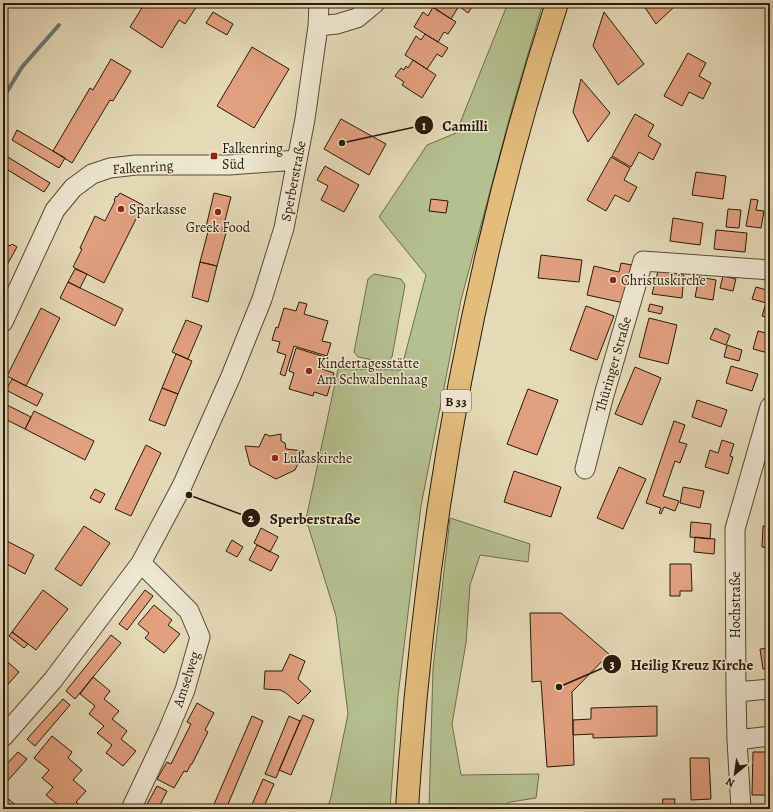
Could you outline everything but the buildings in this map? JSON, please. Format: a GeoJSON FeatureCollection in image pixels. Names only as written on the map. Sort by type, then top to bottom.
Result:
{"type":"FeatureCollection","features":[{"type":"Feature","properties":{"kind":"main road","name":"B 33"},"geometry":{"type":"LineString","coordinates":[[407,809],[424,618],[444,472],[458,396],[486,260],[508,170],[557,3]]}},
{"type":"Feature","properties":{"kind":"street","name":"Sperberstraße"},"geometry":{"type":"LineString","coordinates":[[3,737],[53,680],[141,563],[182,486],[231,376],[259,306],[284,228],[305,119],[318,26],[318,3]]}},
{"type":"Feature","properties":{"kind":"street"},"geometry":{"type":"LineString","coordinates":[[318,26],[337,24],[358,18],[375,3]]}},
{"type":"Feature","properties":{"kind":"street","name":"Falkenring"},"geometry":{"type":"LineString","coordinates":[[3,322],[55,210],[73,188],[92,174],[110,168],[136,165],[229,165],[297,160]]}},
{"type":"Feature","properties":{"kind":"street","name":"Thüringer Straße"},"geometry":{"type":"LineString","coordinates":[[585,469],[606,388],[643,261],[770,270]]}},
{"type":"Feature","properties":{"kind":"street","name":"Hochstraße"},"geometry":{"type":"LineString","coordinates":[[741,809],[737,740],[735,529],[770,407]]}},
{"type":"Feature","properties":{"kind":"street","name":"Amselweg"},"geometry":{"type":"LineString","coordinates":[[131,809],[185,690],[200,637],[189,611],[141,563]]}},
{"type":"Feature","properties":{"kind":"street"},"geometry":{"type":"LineString","coordinates":[[736,692],[770,689]]}},
{"type":"Feature","properties":{"kind":"street"},"geometry":{"type":"LineString","coordinates":[[737,740],[770,736]]}},
{"type":"Feature","properties":{"kind":"green space"},"geometry":{"type":"Polygon","coordinates":[[[508,3],[543,3],[513,105],[461,300],[421,506],[398,696],[390,809],[327,809],[331,797],[348,714],[336,616],[306,519],[338,369],[401,370],[426,275],[379,217],[427,145],[456,133],[508,3]]]}},
{"type":"Feature","properties":{"kind":"green space"},"geometry":{"type":"Polygon","coordinates":[[[374,274],[401,279],[405,285],[392,357],[387,363],[358,357],[354,352],[368,279],[374,274]]]}},
{"type":"Feature","properties":{"kind":"green space"},"geometry":{"type":"Polygon","coordinates":[[[450,518],[530,544],[528,562],[480,555],[470,585],[466,643],[452,724],[461,775],[539,774],[536,798],[510,802],[501,809],[429,809],[433,669],[450,518]]]}},
{"type":"Feature","properties":{"kind":"waterway"},"geometry":{"type":"LineString","coordinates":[[3,98],[22,67],[59,25]]}},
{"type":"Feature","properties":{"kind":"place","name":"Camilli"},"geometry":{"type":"Point","coordinates":[342,143]}},
{"type":"Feature","properties":{"kind":"place","name":"Falkenring Süd"},"geometry":{"type":"Point","coordinates":[214,156]}},
{"type":"Feature","properties":{"kind":"place","name":"Sparkasse"},"geometry":{"type":"Point","coordinates":[121,209]}},
{"type":"Feature","properties":{"kind":"place","name":"Greek Food"},"geometry":{"type":"Point","coordinates":[218,212]}},
{"type":"Feature","properties":{"kind":"place","name":"Christuskirche"},"geometry":{"type":"Point","coordinates":[613,280]}},
{"type":"Feature","properties":{"kind":"place","name":"Kindertagesstätte Am Schwalbenhaag"},"geometry":{"type":"Point","coordinates":[309,371]}},
{"type":"Feature","properties":{"kind":"place","name":"Lukaskirche"},"geometry":{"type":"Point","coordinates":[275,458]}},
{"type":"Feature","properties":{"kind":"place","name":"Sperberstraße"},"geometry":{"type":"Point","coordinates":[189,495]}},
{"type":"Feature","properties":{"kind":"place","name":"Heilig Kreuz Kirche"},"geometry":{"type":"Point","coordinates":[559,687]}}]}
